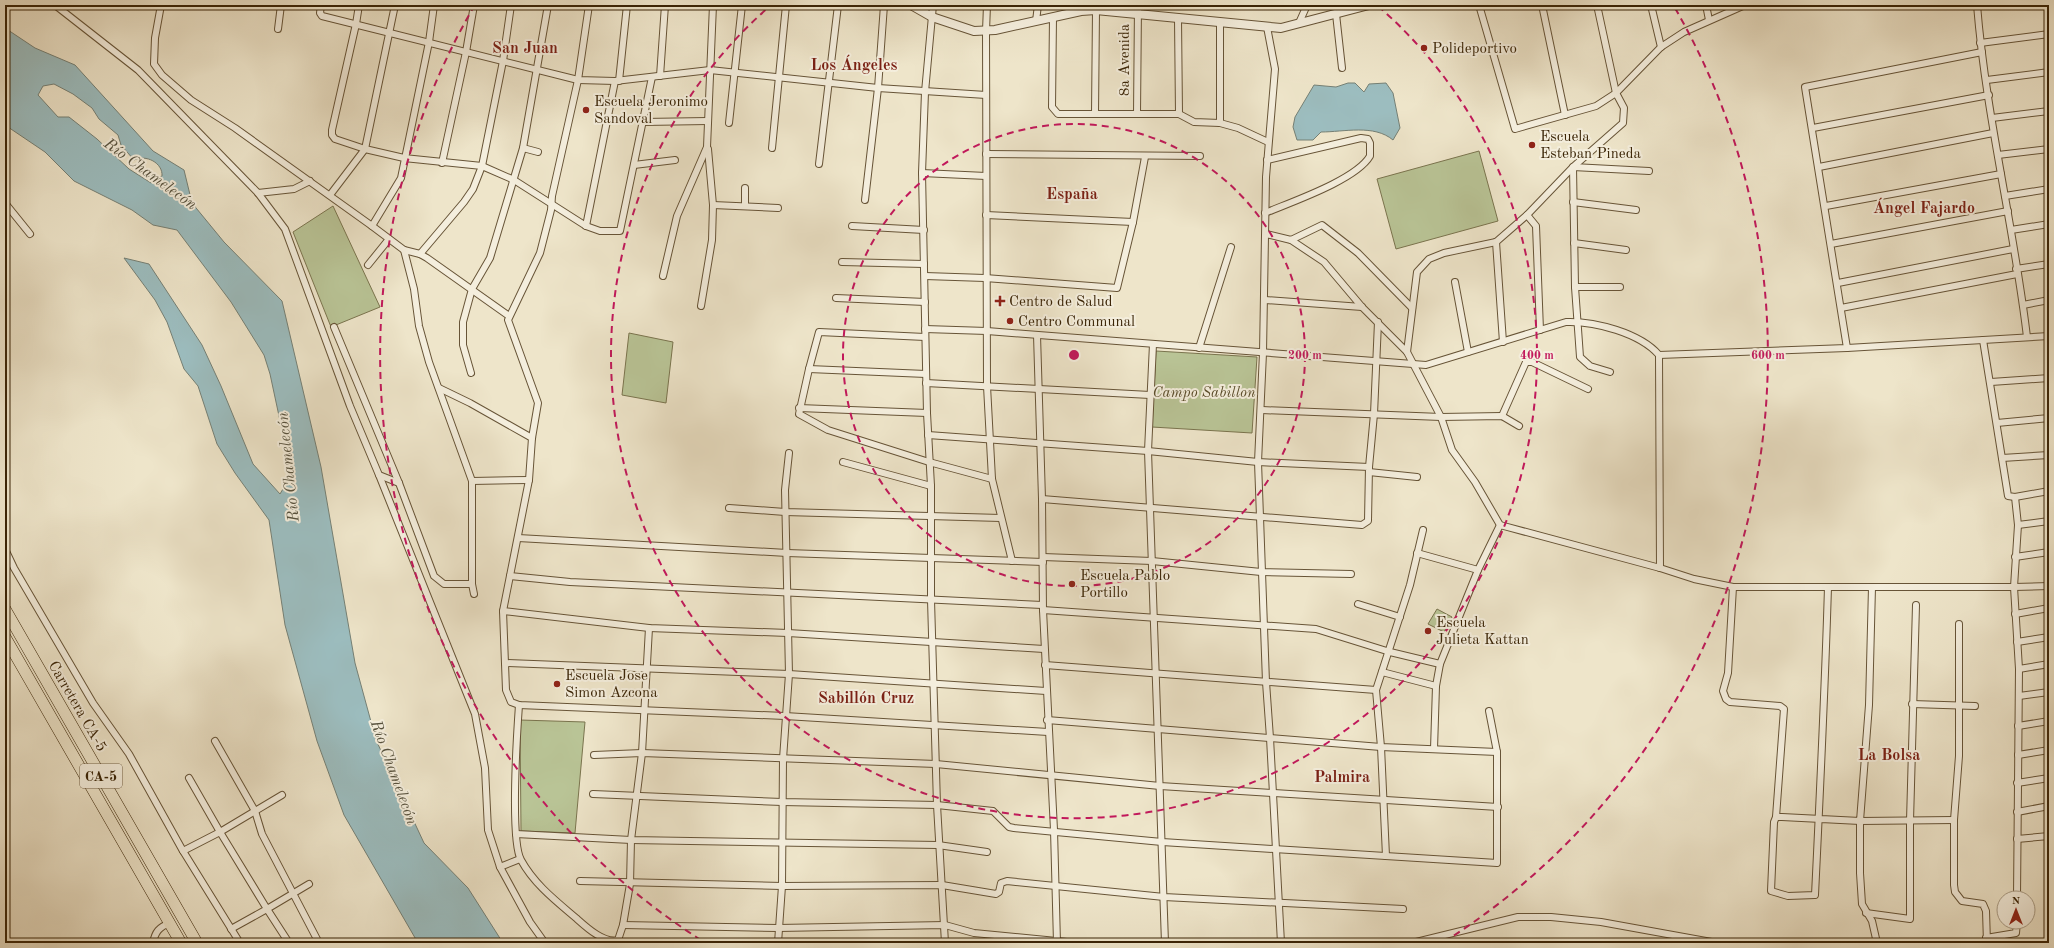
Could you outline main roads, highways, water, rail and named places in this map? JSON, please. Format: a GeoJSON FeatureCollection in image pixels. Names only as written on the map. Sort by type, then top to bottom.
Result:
{"type":"FeatureCollection","features":[{"type":"Feature","properties":{"kind":"highway","name":"Carretera CA-5"},"geometry":{"type":"LineString","coordinates":[[5,608],[197,943]]}},
{"type":"Feature","properties":{"kind":"highway","name":"Carretera CA-5"},"geometry":{"type":"LineString","coordinates":[[5,637],[181,943]]}},
{"type":"Feature","properties":{"kind":"water"},"geometry":{"type":"Polygon","coordinates":[[[5,28],[35,48],[75,65],[153,151],[184,170],[192,203],[224,242],[282,301],[321,467],[355,663],[376,740],[424,843],[468,888],[503,943],[418,943],[344,815],[317,741],[285,625],[269,520],[235,473],[217,444],[198,386],[184,369],[167,322],[155,300],[124,258],[149,264],[202,345],[221,386],[253,464],[280,494],[287,482],[288,467],[285,444],[270,374],[264,355],[231,302],[177,230],[153,225],[132,210],[74,181],[45,152],[5,125],[5,28]],[[54,84],[43,86],[38,95],[58,117],[69,117],[97,139],[129,169],[151,183],[162,176],[160,167],[153,161],[144,158],[134,160],[121,145],[118,135],[99,119],[92,108],[73,94],[54,84]]]}},
{"type":"Feature","properties":{"kind":"water"},"geometry":{"type":"Polygon","coordinates":[[[1348,83],[1355,83],[1364,92],[1369,84],[1386,83],[1393,93],[1400,128],[1393,140],[1377,132],[1358,130],[1321,132],[1313,140],[1297,140],[1293,127],[1295,117],[1314,85],[1336,87],[1348,83]]]}},
{"type":"Feature","properties":{"kind":"place","name":"Polideportivo"},"geometry":{"type":"Point","coordinates":[1424,48]}},
{"type":"Feature","properties":{"kind":"place","name":"Escuela Jeronimo Sandoval"},"geometry":{"type":"Point","coordinates":[586,110]}},
{"type":"Feature","properties":{"kind":"place","name":"Escuela Esteban Pineda"},"geometry":{"type":"Point","coordinates":[1532,145]}},
{"type":"Feature","properties":{"kind":"place","name":"Centro de Salud"},"geometry":{"type":"Point","coordinates":[1000,301]}},
{"type":"Feature","properties":{"kind":"place","name":"Centro Communal"},"geometry":{"type":"Point","coordinates":[1010,321]}},
{"type":"Feature","properties":{"kind":"place","name":"Escuela Pablo Portillo"},"geometry":{"type":"Point","coordinates":[1072,584]}},
{"type":"Feature","properties":{"kind":"place","name":"Escuela Julieta Kattan"},"geometry":{"type":"Point","coordinates":[1428,631]}},
{"type":"Feature","properties":{"kind":"place","name":"Escuela Jose Simon Azcona"},"geometry":{"type":"Point","coordinates":[557,684]}},
{"type":"Feature","properties":{"kind":"district","name":"San Juan"},"geometry":{"type":"Point","coordinates":[525,47]}},
{"type":"Feature","properties":{"kind":"district","name":"Los Ángeles"},"geometry":{"type":"Point","coordinates":[854,64]}},
{"type":"Feature","properties":{"kind":"district","name":"España"},"geometry":{"type":"Point","coordinates":[1072,193]}},
{"type":"Feature","properties":{"kind":"district","name":"Ángel Fajardo"},"geometry":{"type":"Point","coordinates":[1924,207]}},
{"type":"Feature","properties":{"kind":"district","name":"Sabillón Cruz"},"geometry":{"type":"Point","coordinates":[866,697]}},
{"type":"Feature","properties":{"kind":"district","name":"La Bolsa"},"geometry":{"type":"Point","coordinates":[1889,754]}},
{"type":"Feature","properties":{"kind":"district","name":"Palmira"},"geometry":{"type":"Point","coordinates":[1342,776]}},
{"type":"Feature","properties":{"kind":"water label","name":"Río Chamelecón"},"geometry":{"type":"Point","coordinates":[151,173]}},
{"type":"Feature","properties":{"kind":"water label","name":"Río Chamelecón"},"geometry":{"type":"Point","coordinates":[287,467]}},
{"type":"Feature","properties":{"kind":"water label","name":"Río Chamelecón"},"geometry":{"type":"Point","coordinates":[395,772]}},
{"type":"Feature","properties":{"kind":"park label","name":"Campo Sabillon"},"geometry":{"type":"Point","coordinates":[1204,392]}}]}
